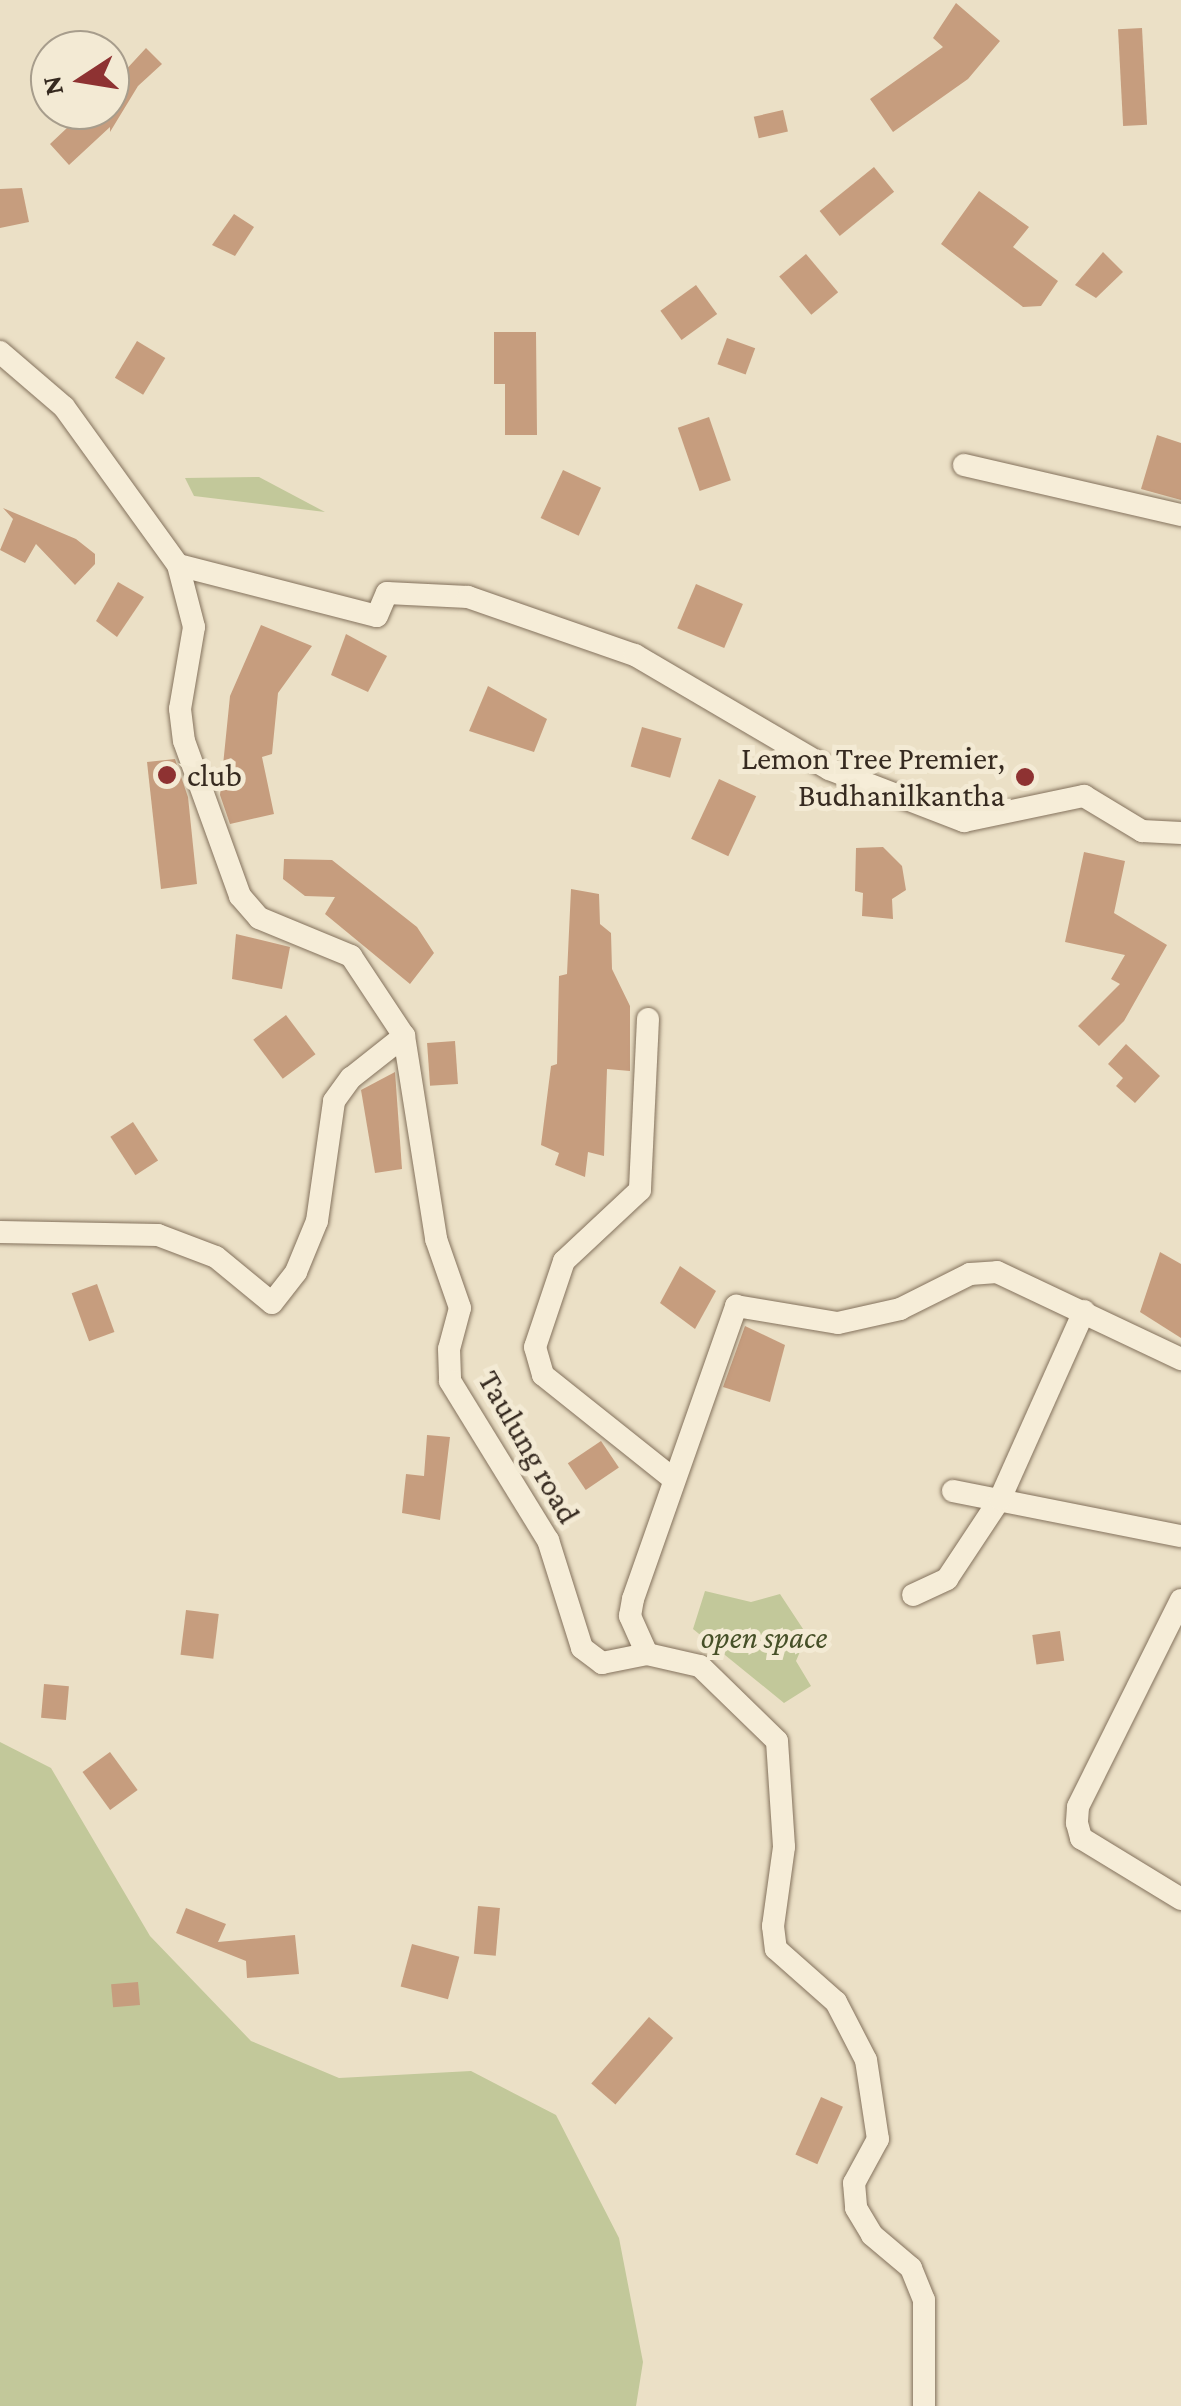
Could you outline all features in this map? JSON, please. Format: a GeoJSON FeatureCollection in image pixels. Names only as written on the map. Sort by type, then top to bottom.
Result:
{"type":"FeatureCollection","features":[{"type":"Feature","properties":{"kind":"street"},"geometry":{"type":"LineString","coordinates":[[0,352],[64,407],[178,565],[194,627],[180,709],[184,741],[240,896],[259,918],[351,956],[404,1036],[351,1078],[334,1101],[318,1222],[296,1272],[272,1303],[216,1257],[158,1235],[0,1232]]}},
{"type":"Feature","properties":{"kind":"street"},"geometry":{"type":"LineString","coordinates":[[964,465],[1181,515]]}},
{"type":"Feature","properties":{"kind":"street"},"geometry":{"type":"LineString","coordinates":[[178,565],[377,616],[387,593],[468,596],[635,655],[829,769],[964,821],[1084,796],[1142,831],[1181,833]]}},
{"type":"Feature","properties":{"kind":"street"},"geometry":{"type":"LineString","coordinates":[[648,1020],[640,1190],[564,1261],[534,1347],[543,1375],[672,1478]]}},
{"type":"Feature","properties":{"kind":"street","name":"Taulung road"},"geometry":{"type":"LineString","coordinates":[[404,1036],[436,1239],[460,1308],[449,1349],[450,1382],[548,1540],[582,1648],[602,1663],[647,1654],[700,1666],[777,1741],[784,1846],[773,1926],[776,1949],[836,2002],[866,2060],[878,2139],[854,2183],[856,2208],[872,2235],[912,2268],[924,2300],[924,2406]]}},
{"type":"Feature","properties":{"kind":"street"},"geometry":{"type":"LineString","coordinates":[[647,1654],[630,1616],[672,1478],[736,1306],[838,1323],[900,1310],[970,1274],[996,1272],[1181,1359]]}},
{"type":"Feature","properties":{"kind":"street"},"geometry":{"type":"LineString","coordinates":[[913,1595],[946,1579],[1000,1499],[1084,1312]]}},
{"type":"Feature","properties":{"kind":"street"},"geometry":{"type":"LineString","coordinates":[[952,1490],[1181,1536]]}},
{"type":"Feature","properties":{"kind":"street"},"geometry":{"type":"LineString","coordinates":[[1181,1600],[1078,1807],[1077,1823],[1081,1838],[1181,1899]]}},
{"type":"Feature","properties":{"kind":"green space"},"geometry":{"type":"Polygon","coordinates":[[[259,477],[325,512],[194,496],[185,478],[259,477]]]}},
{"type":"Feature","properties":{"kind":"green space","name":"open space"},"geometry":{"type":"Polygon","coordinates":[[[705,1591],[751,1602],[780,1594],[807,1635],[796,1661],[811,1686],[784,1703],[693,1629],[705,1591]]]}},
{"type":"Feature","properties":{"kind":"green space"},"geometry":{"type":"Polygon","coordinates":[[[0,1742],[51,1768],[150,1936],[251,2041],[339,2078],[471,2071],[556,2115],[619,2238],[643,2362],[636,2406],[0,2406],[0,1742]]]}},
{"type":"Feature","properties":{"kind":"building"},"geometry":{"type":"Polygon","coordinates":[[[956,3],[1000,41],[968,79],[893,132],[870,99],[943,47],[933,38],[956,3]]]}},
{"type":"Feature","properties":{"kind":"building"},"geometry":{"type":"Polygon","coordinates":[[[1142,28],[1147,125],[1123,126],[1118,29],[1142,28]]]}},
{"type":"Feature","properties":{"kind":"building"},"geometry":{"type":"Polygon","coordinates":[[[146,48],[162,64],[130,99],[130,65],[146,48]]]}},
{"type":"Feature","properties":{"kind":"building"},"geometry":{"type":"Polygon","coordinates":[[[783,110],[788,131],[759,138],[754,117],[783,110]]]}},
{"type":"Feature","properties":{"kind":"building"},"geometry":{"type":"Polygon","coordinates":[[[65,130],[107,130],[69,165],[50,144],[65,130]]]}},
{"type":"Feature","properties":{"kind":"building"},"geometry":{"type":"Polygon","coordinates":[[[874,167],[894,192],[840,236],[820,211],[874,167]]]}},
{"type":"Feature","properties":{"kind":"building"},"geometry":{"type":"Polygon","coordinates":[[[22,188],[29,222],[0,228],[0,189],[22,188]]]}},
{"type":"Feature","properties":{"kind":"building"},"geometry":{"type":"Polygon","coordinates":[[[979,191],[1029,227],[1013,247],[1058,281],[1041,306],[1023,307],[941,244],[979,191]]]}},
{"type":"Feature","properties":{"kind":"building"},"geometry":{"type":"Polygon","coordinates":[[[234,214],[254,227],[235,256],[212,245],[234,214]]]}},
{"type":"Feature","properties":{"kind":"building"},"geometry":{"type":"Polygon","coordinates":[[[1103,252],[1123,272],[1096,298],[1075,285],[1103,252]]]}},
{"type":"Feature","properties":{"kind":"building"},"geometry":{"type":"Polygon","coordinates":[[[806,254],[838,292],[811,315],[779,276],[806,254]]]}},
{"type":"Feature","properties":{"kind":"building"},"geometry":{"type":"Polygon","coordinates":[[[696,285],[717,314],[682,340],[660,311],[696,285]]]}},
{"type":"Feature","properties":{"kind":"building"},"geometry":{"type":"Polygon","coordinates":[[[494,332],[536,332],[537,435],[505,435],[505,384],[494,384],[494,332]]]}},
{"type":"Feature","properties":{"kind":"building"},"geometry":{"type":"Polygon","coordinates":[[[727,338],[755,348],[746,375],[717,364],[727,338]]]}},
{"type":"Feature","properties":{"kind":"building"},"geometry":{"type":"Polygon","coordinates":[[[137,341],[165,358],[143,395],[115,378],[137,341]]]}},
{"type":"Feature","properties":{"kind":"building"},"geometry":{"type":"Polygon","coordinates":[[[709,417],[731,480],[700,491],[678,428],[709,417]]]}},
{"type":"Feature","properties":{"kind":"building"},"geometry":{"type":"Polygon","coordinates":[[[1157,435],[1181,443],[1181,500],[1141,489],[1157,435]]]}},
{"type":"Feature","properties":{"kind":"building"},"geometry":{"type":"Polygon","coordinates":[[[563,470],[601,488],[579,536],[541,518],[563,470]]]}},
{"type":"Feature","properties":{"kind":"building"},"geometry":{"type":"Polygon","coordinates":[[[3,508],[76,539],[95,554],[95,564],[75,585],[36,544],[25,563],[0,550],[13,519],[3,508]]]}},
{"type":"Feature","properties":{"kind":"building"},"geometry":{"type":"Polygon","coordinates":[[[118,582],[144,597],[117,637],[96,621],[118,582]]]}},
{"type":"Feature","properties":{"kind":"building"},"geometry":{"type":"Polygon","coordinates":[[[696,584],[743,604],[724,648],[677,628],[696,584]]]}},
{"type":"Feature","properties":{"kind":"building"},"geometry":{"type":"Polygon","coordinates":[[[261,625],[312,646],[278,693],[272,754],[262,757],[274,814],[230,824],[220,795],[230,696],[261,625]]]}},
{"type":"Feature","properties":{"kind":"building"},"geometry":{"type":"Polygon","coordinates":[[[346,634],[387,656],[368,692],[331,675],[346,634]]]}},
{"type":"Feature","properties":{"kind":"building"},"geometry":{"type":"Polygon","coordinates":[[[488,686],[547,719],[534,752],[469,731],[488,686]]]}},
{"type":"Feature","properties":{"kind":"building"},"geometry":{"type":"Polygon","coordinates":[[[642,727],[681,738],[670,778],[631,766],[642,727]]]}},
{"type":"Feature","properties":{"kind":"building"},"geometry":{"type":"Polygon","coordinates":[[[175,759],[188,797],[197,884],[161,889],[147,762],[175,759]]]}},
{"type":"Feature","properties":{"kind":"building"},"geometry":{"type":"Polygon","coordinates":[[[719,779],[756,796],[728,856],[691,839],[719,779]]]}},
{"type":"Feature","properties":{"kind":"building"},"geometry":{"type":"Polygon","coordinates":[[[883,847],[902,866],[906,890],[892,899],[893,919],[862,916],[863,893],[855,891],[856,848],[883,847]]]}},
{"type":"Feature","properties":{"kind":"building"},"geometry":{"type":"Polygon","coordinates":[[[1084,852],[1125,861],[1114,913],[1167,945],[1124,1021],[1099,1046],[1078,1026],[1120,984],[1111,979],[1125,955],[1065,942],[1084,852]]]}},
{"type":"Feature","properties":{"kind":"building"},"geometry":{"type":"Polygon","coordinates":[[[284,859],[332,860],[417,927],[434,953],[410,984],[325,914],[335,897],[305,896],[283,879],[284,859]]]}},
{"type":"Feature","properties":{"kind":"building"},"geometry":{"type":"Polygon","coordinates":[[[571,889],[599,894],[600,924],[611,933],[612,969],[630,1006],[630,1071],[607,1069],[604,1156],[588,1152],[585,1177],[555,1165],[559,1153],[541,1145],[551,1066],[557,1064],[559,976],[567,974],[571,889]]]}},
{"type":"Feature","properties":{"kind":"building"},"geometry":{"type":"Polygon","coordinates":[[[236,934],[290,947],[282,989],[232,979],[236,934]]]}},
{"type":"Feature","properties":{"kind":"building"},"geometry":{"type":"Polygon","coordinates":[[[286,1015],[315,1054],[283,1079],[253,1040],[286,1015]]]}},
{"type":"Feature","properties":{"kind":"building"},"geometry":{"type":"Polygon","coordinates":[[[455,1041],[458,1084],[430,1086],[427,1043],[455,1041]]]}},
{"type":"Feature","properties":{"kind":"building"},"geometry":{"type":"Polygon","coordinates":[[[1126,1044],[1160,1076],[1135,1103],[1116,1086],[1123,1078],[1108,1064],[1126,1044]]]}},
{"type":"Feature","properties":{"kind":"building"},"geometry":{"type":"Polygon","coordinates":[[[395,1072],[402,1169],[375,1173],[361,1090],[395,1072]]]}},
{"type":"Feature","properties":{"kind":"building"},"geometry":{"type":"Polygon","coordinates":[[[133,1122],[158,1161],[135,1175],[110,1137],[133,1122]]]}},
{"type":"Feature","properties":{"kind":"building"},"geometry":{"type":"Polygon","coordinates":[[[1160,1252],[1181,1264],[1181,1338],[1140,1312],[1160,1252]]]}},
{"type":"Feature","properties":{"kind":"building"},"geometry":{"type":"Polygon","coordinates":[[[680,1266],[716,1291],[695,1329],[660,1303],[680,1266]]]}},
{"type":"Feature","properties":{"kind":"building"},"geometry":{"type":"Polygon","coordinates":[[[97,1284],[114,1332],[89,1341],[72,1293],[97,1284]]]}},
{"type":"Feature","properties":{"kind":"building"},"geometry":{"type":"Polygon","coordinates":[[[745,1326],[785,1345],[770,1402],[723,1387],[745,1326]]]}},
{"type":"Feature","properties":{"kind":"building"},"geometry":{"type":"Polygon","coordinates":[[[427,1435],[450,1437],[440,1520],[402,1513],[406,1474],[424,1476],[427,1435]]]}},
{"type":"Feature","properties":{"kind":"building"},"geometry":{"type":"Polygon","coordinates":[[[601,1441],[619,1468],[586,1490],[568,1463],[601,1441]]]}},
{"type":"Feature","properties":{"kind":"building"},"geometry":{"type":"Polygon","coordinates":[[[186,1610],[219,1614],[213,1659],[181,1655],[186,1610]]]}},
{"type":"Feature","properties":{"kind":"building"},"geometry":{"type":"Polygon","coordinates":[[[1060,1631],[1064,1661],[1036,1665],[1032,1635],[1060,1631]]]}},
{"type":"Feature","properties":{"kind":"building"},"geometry":{"type":"Polygon","coordinates":[[[44,1684],[69,1686],[66,1720],[41,1718],[44,1684]]]}},
{"type":"Feature","properties":{"kind":"building"},"geometry":{"type":"Polygon","coordinates":[[[110,1752],[138,1790],[110,1810],[82,1772],[110,1752]]]}},
{"type":"Feature","properties":{"kind":"building"},"geometry":{"type":"Polygon","coordinates":[[[478,1906],[500,1908],[496,1956],[474,1954],[478,1906]]]}},
{"type":"Feature","properties":{"kind":"building"},"geometry":{"type":"Polygon","coordinates":[[[186,1908],[226,1924],[218,1942],[295,1935],[299,1974],[247,1978],[246,1961],[176,1933],[186,1908]]]}},
{"type":"Feature","properties":{"kind":"building"},"geometry":{"type":"Polygon","coordinates":[[[412,1944],[459,1957],[448,1999],[401,1987],[412,1944]]]}},
{"type":"Feature","properties":{"kind":"building"},"geometry":{"type":"Polygon","coordinates":[[[138,1982],[140,2005],[113,2007],[111,1984],[138,1982]]]}},
{"type":"Feature","properties":{"kind":"building"},"geometry":{"type":"Polygon","coordinates":[[[649,2017],[673,2038],[615,2104],[591,2083],[649,2017]]]}},
{"type":"Feature","properties":{"kind":"building"},"geometry":{"type":"Polygon","coordinates":[[[821,2097],[843,2107],[817,2164],[795,2155],[821,2097]]]}},
{"type":"Feature","properties":{"kind":"place","name":"club"},"geometry":{"type":"Point","coordinates":[167,775]}},
{"type":"Feature","properties":{"kind":"place","name":"Lemon Tree Premier, Budhanilkantha"},"geometry":{"type":"Point","coordinates":[1025,777]}}]}
